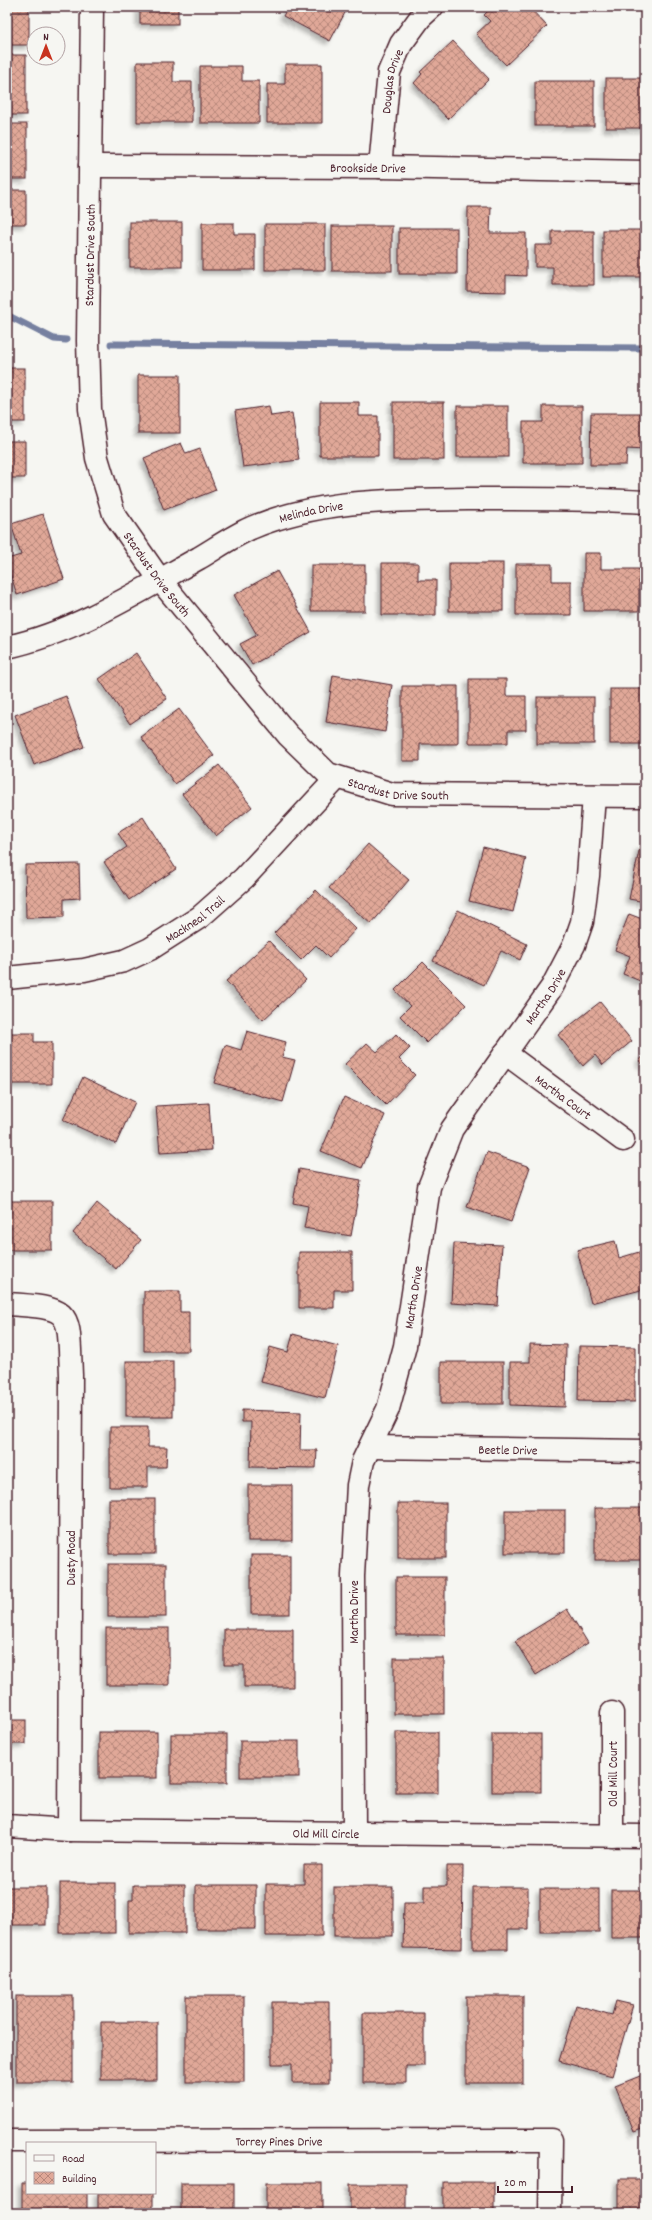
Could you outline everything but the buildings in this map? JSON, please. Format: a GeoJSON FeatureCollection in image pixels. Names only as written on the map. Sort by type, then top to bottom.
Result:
{"type":"FeatureCollection","features":[{"type":"Feature","properties":{"kind":"street","name":"Stardust Drive South"},"geometry":{"type":"LineString","coordinates":[[92,7],[88,341],[90,409],[97,458],[114,514],[160,580],[288,735],[328,774],[392,794],[645,796]]}},
{"type":"Feature","properties":{"kind":"street","name":"Douglas Drive"},"geometry":{"type":"LineString","coordinates":[[380,167],[389,72],[401,44],[420,18],[432,7]]}},
{"type":"Feature","properties":{"kind":"street","name":"Brookside Drive"},"geometry":{"type":"LineString","coordinates":[[90,166],[380,167],[645,172]]}},
{"type":"Feature","properties":{"kind":"street","name":"Melinda Drive"},"geometry":{"type":"LineString","coordinates":[[7,647],[26,643],[90,618],[250,529],[286,515],[331,505],[382,500],[546,498],[645,502]]}},
{"type":"Feature","properties":{"kind":"street","name":"Mackneal Trail"},"geometry":{"type":"LineString","coordinates":[[7,978],[84,970],[124,961],[150,949],[200,917],[244,878],[337,778]]}},
{"type":"Feature","properties":{"kind":"street","name":"Martha Drive"},"geometry":{"type":"LineString","coordinates":[[354,1833],[353,1576],[358,1485],[363,1461],[388,1409],[405,1346],[429,1187],[452,1129],[552,987],[574,944],[582,922],[588,876],[594,796]]}},
{"type":"Feature","properties":{"kind":"street","name":"Martha Court"},"geometry":{"type":"LineString","coordinates":[[505,1053],[623,1140]]}},
{"type":"Feature","properties":{"kind":"street","name":"Dusty Road"},"geometry":{"type":"LineString","coordinates":[[7,1304],[55,1309],[63,1314],[69,1326],[71,1375],[69,1830]]}},
{"type":"Feature","properties":{"kind":"street","name":"Beetle Drive"},"geometry":{"type":"LineString","coordinates":[[370,1447],[645,1451]]}},
{"type":"Feature","properties":{"kind":"street","name":"Old Mill Court"},"geometry":{"type":"LineString","coordinates":[[612,1713],[612,1836]]}},
{"type":"Feature","properties":{"kind":"street","name":"Old Mill Circle"},"geometry":{"type":"LineString","coordinates":[[7,1826],[69,1830],[645,1836]]}},
{"type":"Feature","properties":{"kind":"street","name":"Torrey Pines Drive"},"geometry":{"type":"LineString","coordinates":[[7,2141],[551,2140],[550,2213]]}},
{"type":"Feature","properties":{"kind":"waterway"},"geometry":{"type":"LineString","coordinates":[[7,315],[54,339],[66,340]]}},
{"type":"Feature","properties":{"kind":"waterway"},"geometry":{"type":"LineString","coordinates":[[111,344],[645,348]]}}]}
